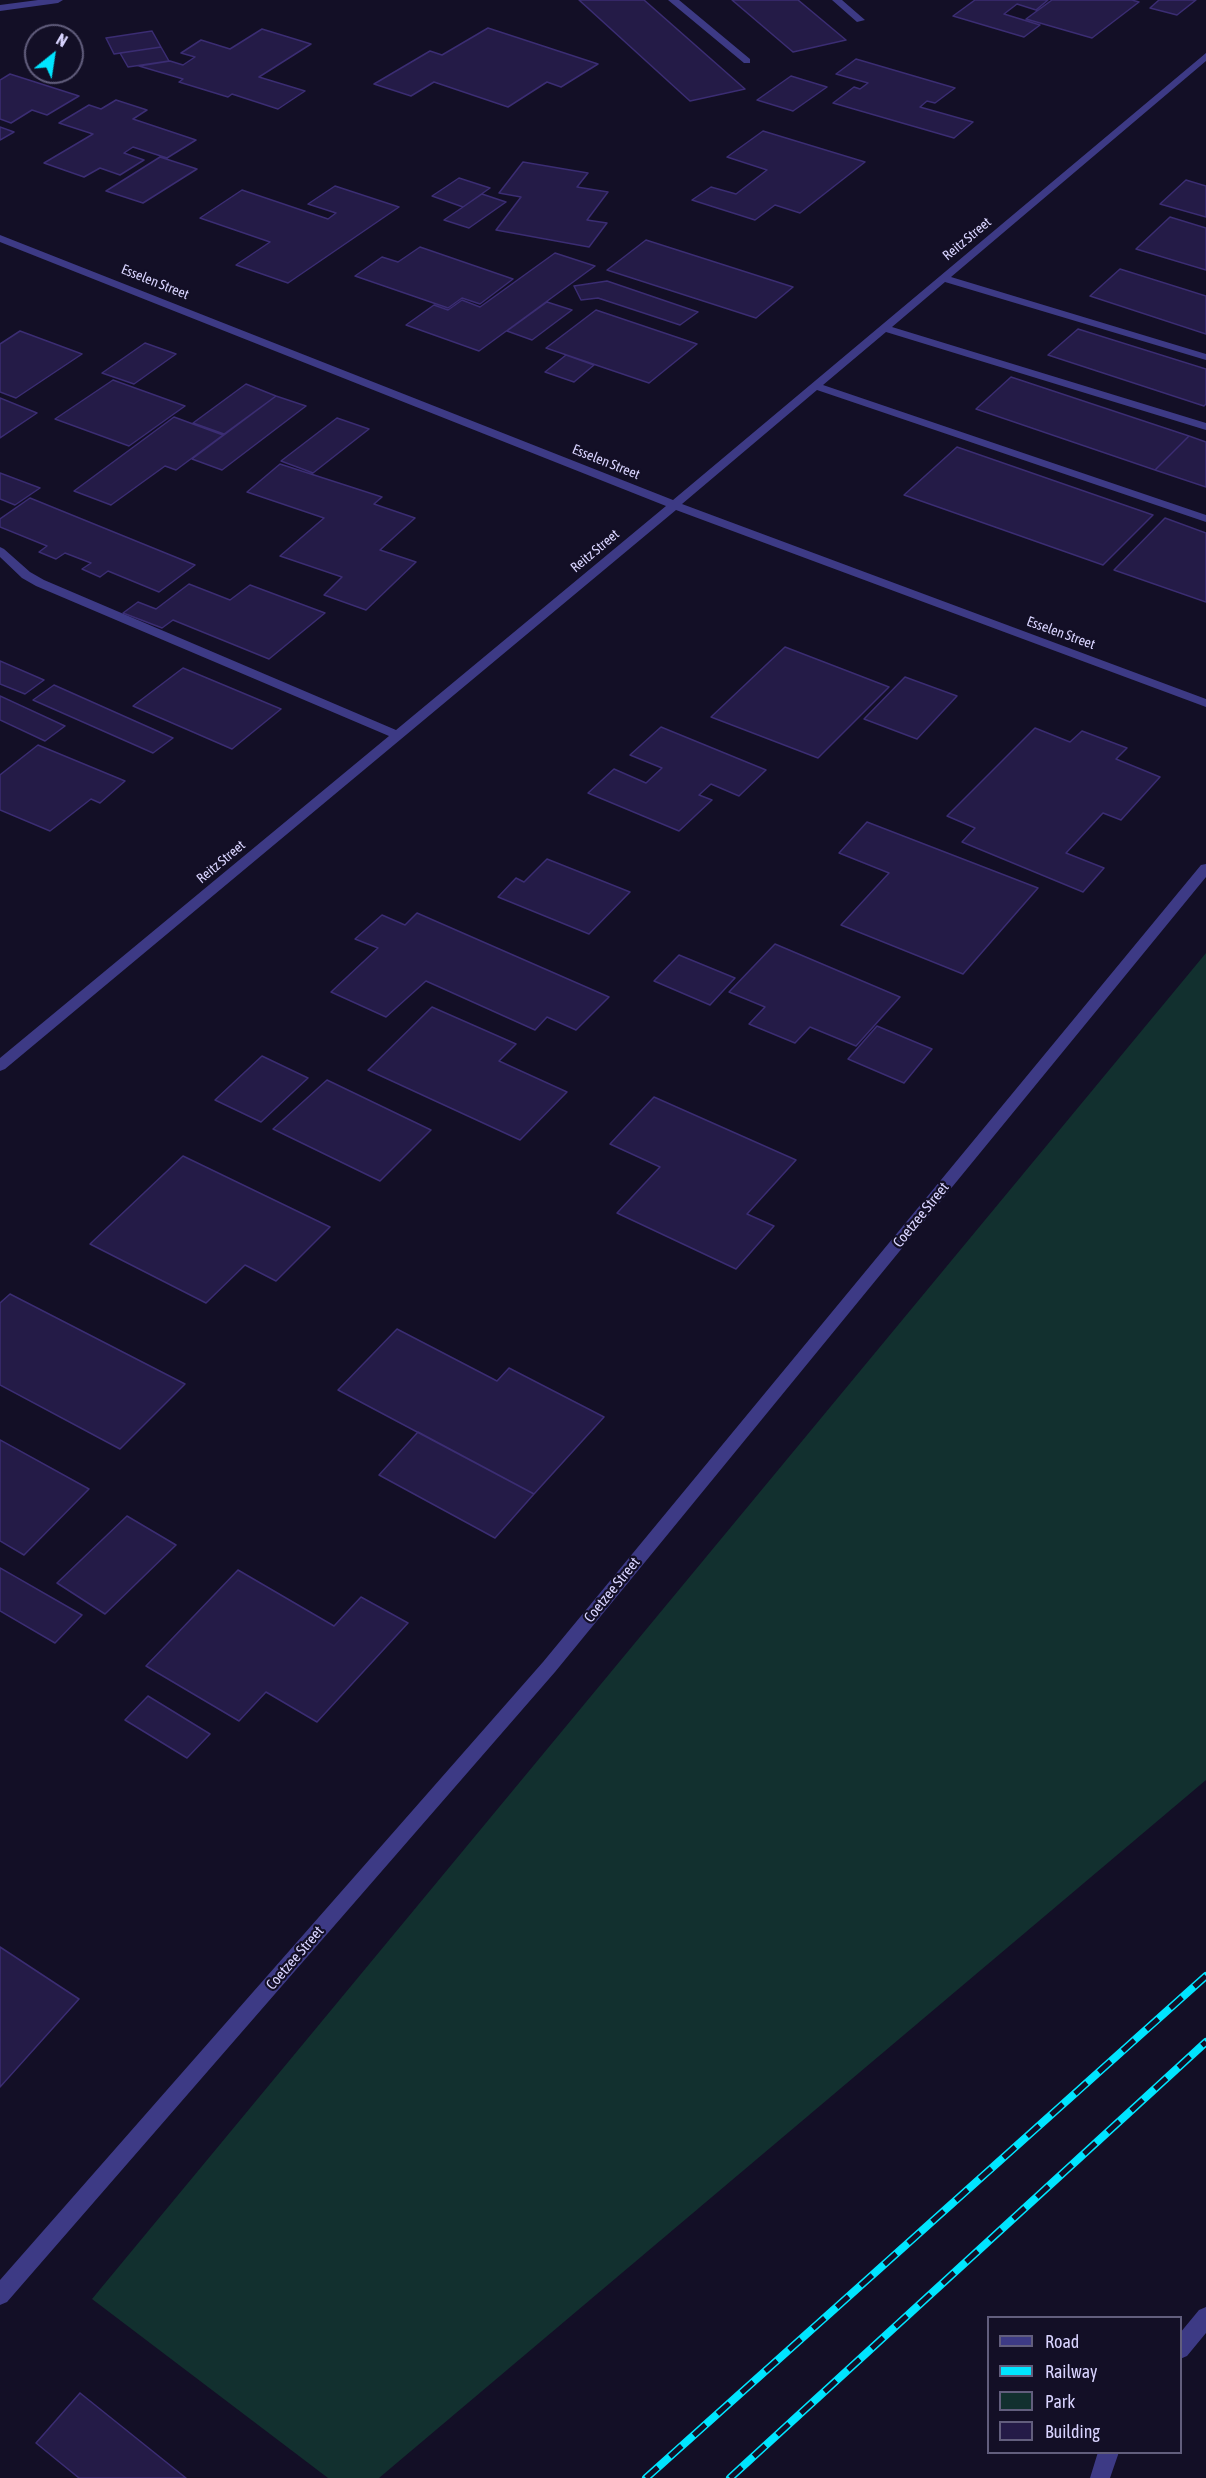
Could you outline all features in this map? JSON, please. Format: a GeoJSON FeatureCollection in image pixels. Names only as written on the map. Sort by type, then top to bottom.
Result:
{"type":"FeatureCollection","features":[{"type":"Feature","properties":{"kind":"street"},"geometry":{"type":"LineString","coordinates":[[0,8],[58,0]]}},
{"type":"Feature","properties":{"kind":"street"},"geometry":{"type":"LineString","coordinates":[[673,0],[747,61]]}},
{"type":"Feature","properties":{"kind":"street"},"geometry":{"type":"LineString","coordinates":[[837,0],[860,20]]}},
{"type":"Feature","properties":{"kind":"street","name":"Reitz Street"},"geometry":{"type":"LineString","coordinates":[[0,1066],[674,505],[1206,56]]}},
{"type":"Feature","properties":{"kind":"street","name":"Esselen Street"},"geometry":{"type":"LineString","coordinates":[[0,238],[674,505],[1206,703]]}},
{"type":"Feature","properties":{"kind":"street"},"geometry":{"type":"LineString","coordinates":[[944,278],[1206,357]]}},
{"type":"Feature","properties":{"kind":"street"},"geometry":{"type":"LineString","coordinates":[[885,328],[1206,427]]}},
{"type":"Feature","properties":{"kind":"street"},"geometry":{"type":"LineString","coordinates":[[815,386],[1206,519]]}},
{"type":"Feature","properties":{"kind":"street"},"geometry":{"type":"LineString","coordinates":[[0,551],[26,575],[40,583],[398,735]]}},
{"type":"Feature","properties":{"kind":"street","name":"Coetzee Street"},"geometry":{"type":"LineString","coordinates":[[0,2295],[549,1667],[1206,868]]}},
{"type":"Feature","properties":{"kind":"street"},"geometry":{"type":"LineString","coordinates":[[1182,2347],[1206,2317]]}},
{"type":"Feature","properties":{"kind":"street"},"geometry":{"type":"LineString","coordinates":[[1100,2478],[1108,2454]]}},
{"type":"Feature","properties":{"kind":"green space"},"geometry":{"type":"Polygon","coordinates":[[[1206,953],[1206,1780],[379,2478],[328,2478],[92,2299],[1206,953]]]}},
{"type":"Feature","properties":{"kind":"building"},"geometry":{"type":"Polygon","coordinates":[[[579,0],[644,0],[745,89],[690,101],[579,0]]]}},
{"type":"Feature","properties":{"kind":"building"},"geometry":{"type":"Polygon","coordinates":[[[732,0],[798,0],[846,40],[793,52],[732,0]]]}},
{"type":"Feature","properties":{"kind":"building"},"geometry":{"type":"Polygon","coordinates":[[[975,0],[1048,0],[1036,10],[1017,4],[1004,14],[1040,25],[1024,37],[953,16],[975,0]]]}},
{"type":"Feature","properties":{"kind":"building"},"geometry":{"type":"Polygon","coordinates":[[[1052,0],[1132,0],[1139,2],[1092,38],[1026,19],[1052,0]]]}},
{"type":"Feature","properties":{"kind":"building"},"geometry":{"type":"Polygon","coordinates":[[[1159,0],[1196,0],[1177,15],[1150,8],[1159,0]]]}},
{"type":"Feature","properties":{"kind":"building"},"geometry":{"type":"Polygon","coordinates":[[[488,28],[598,64],[561,87],[547,82],[508,107],[434,82],[411,96],[374,84],[430,51],[442,55],[488,28]]]}},
{"type":"Feature","properties":{"kind":"building"},"geometry":{"type":"Polygon","coordinates":[[[262,29],[311,44],[259,77],[305,91],[278,109],[232,94],[228,97],[179,82],[183,79],[139,66],[170,61],[183,65],[195,57],[181,53],[201,40],[230,49],[262,29]]]}},
{"type":"Feature","properties":{"kind":"building"},"geometry":{"type":"Polygon","coordinates":[[[152,31],[161,47],[114,54],[106,38],[152,31]]]}},
{"type":"Feature","properties":{"kind":"building"},"geometry":{"type":"Polygon","coordinates":[[[161,47],[169,61],[128,67],[120,53],[161,47]]]}},
{"type":"Feature","properties":{"kind":"building"},"geometry":{"type":"Polygon","coordinates":[[[856,59],[955,88],[935,103],[927,101],[920,107],[973,122],[954,138],[833,103],[854,87],[860,89],[868,83],[836,74],[856,59]]]}},
{"type":"Feature","properties":{"kind":"building"},"geometry":{"type":"Polygon","coordinates":[[[10,74],[24,78],[24,84],[41,84],[79,96],[47,115],[32,110],[11,123],[0,119],[0,80],[10,74]]]}},
{"type":"Feature","properties":{"kind":"building"},"geometry":{"type":"Polygon","coordinates":[[[791,76],[827,87],[793,111],[757,100],[791,76]]]}},
{"type":"Feature","properties":{"kind":"building"},"geometry":{"type":"Polygon","coordinates":[[[116,100],[147,110],[133,119],[196,140],[167,158],[133,147],[124,153],[144,160],[120,175],[100,168],[84,177],[44,163],[93,134],[59,123],[89,105],[101,109],[116,100]]]}},
{"type":"Feature","properties":{"kind":"building"},"geometry":{"type":"Polygon","coordinates":[[[0,127],[14,132],[0,140],[0,127]]]}},
{"type":"Feature","properties":{"kind":"building"},"geometry":{"type":"Polygon","coordinates":[[[763,131],[865,162],[800,213],[775,205],[755,220],[692,200],[711,187],[736,194],[767,170],[727,157],[763,131]]]}},
{"type":"Feature","properties":{"kind":"building"},"geometry":{"type":"Polygon","coordinates":[[[160,157],[197,169],[143,203],[106,191],[160,157]]]}},
{"type":"Feature","properties":{"kind":"building"},"geometry":{"type":"Polygon","coordinates":[[[523,162],[588,173],[577,187],[608,192],[587,220],[607,223],[589,247],[496,230],[521,197],[499,193],[523,162]]]}},
{"type":"Feature","properties":{"kind":"building"},"geometry":{"type":"Polygon","coordinates":[[[459,178],[490,188],[463,207],[432,196],[459,178]]]}},
{"type":"Feature","properties":{"kind":"building"},"geometry":{"type":"Polygon","coordinates":[[[1186,180],[1206,186],[1206,217],[1160,204],[1186,180]]]}},
{"type":"Feature","properties":{"kind":"building"},"geometry":{"type":"Polygon","coordinates":[[[335,186],[399,207],[288,283],[236,265],[270,242],[200,218],[242,190],[328,219],[336,213],[308,204],[335,186]]]}},
{"type":"Feature","properties":{"kind":"building"},"geometry":{"type":"Polygon","coordinates":[[[482,194],[506,202],[469,228],[444,220],[482,194]]]}},
{"type":"Feature","properties":{"kind":"building"},"geometry":{"type":"Polygon","coordinates":[[[1170,217],[1206,228],[1206,270],[1136,249],[1170,217]]]}},
{"type":"Feature","properties":{"kind":"building"},"geometry":{"type":"Polygon","coordinates":[[[646,240],[793,287],[756,318],[607,270],[646,240]]]}},
{"type":"Feature","properties":{"kind":"building"},"geometry":{"type":"Polygon","coordinates":[[[420,247],[513,279],[480,304],[462,298],[448,308],[355,276],[382,257],[398,262],[420,247]]]}},
{"type":"Feature","properties":{"kind":"building"},"geometry":{"type":"Polygon","coordinates":[[[555,253],[595,266],[479,351],[406,325],[434,305],[448,310],[462,300],[480,307],[555,253]]]}},
{"type":"Feature","properties":{"kind":"building"},"geometry":{"type":"Polygon","coordinates":[[[1120,269],[1206,296],[1206,334],[1090,296],[1120,269]]]}},
{"type":"Feature","properties":{"kind":"building"},"geometry":{"type":"Polygon","coordinates":[[[607,281],[698,312],[680,325],[598,298],[581,300],[574,286],[607,281]]]}},
{"type":"Feature","properties":{"kind":"building"},"geometry":{"type":"Polygon","coordinates":[[[547,302],[572,310],[532,340],[507,331],[547,302]]]}},
{"type":"Feature","properties":{"kind":"building"},"geometry":{"type":"Polygon","coordinates":[[[596,310],[697,344],[649,383],[546,348],[596,310]]]}},
{"type":"Feature","properties":{"kind":"building"},"geometry":{"type":"Polygon","coordinates":[[[1078,329],[1206,369],[1206,404],[1204,406],[1048,355],[1078,329]]]}},
{"type":"Feature","properties":{"kind":"building"},"geometry":{"type":"Polygon","coordinates":[[[20,331],[82,354],[16,398],[0,392],[0,344],[20,331]]]}},
{"type":"Feature","properties":{"kind":"building"},"geometry":{"type":"Polygon","coordinates":[[[145,343],[176,354],[134,384],[102,373],[145,343]]]}},
{"type":"Feature","properties":{"kind":"building"},"geometry":{"type":"Polygon","coordinates":[[[566,355],[594,365],[574,382],[545,372],[566,355]]]}},
{"type":"Feature","properties":{"kind":"building"},"geometry":{"type":"Polygon","coordinates":[[[1011,377],[1189,436],[1155,470],[976,409],[1011,377]]]}},
{"type":"Feature","properties":{"kind":"building"},"geometry":{"type":"Polygon","coordinates":[[[113,380],[185,406],[129,446],[55,419],[113,380]]]}},
{"type":"Feature","properties":{"kind":"building"},"geometry":{"type":"Polygon","coordinates":[[[246,384],[276,396],[224,434],[193,423],[246,384]]]}},
{"type":"Feature","properties":{"kind":"building"},"geometry":{"type":"Polygon","coordinates":[[[276,396],[306,406],[222,470],[192,459],[276,396]]]}},
{"type":"Feature","properties":{"kind":"building"},"geometry":{"type":"Polygon","coordinates":[[[0,398],[37,413],[0,438],[0,398]]]}},
{"type":"Feature","properties":{"kind":"building"},"geometry":{"type":"Polygon","coordinates":[[[174,417],[223,435],[176,470],[165,466],[111,505],[74,491],[174,417]]]}},
{"type":"Feature","properties":{"kind":"building"},"geometry":{"type":"Polygon","coordinates":[[[337,418],[369,429],[313,473],[281,461],[337,418]]]}},
{"type":"Feature","properties":{"kind":"building"},"geometry":{"type":"Polygon","coordinates":[[[1189,436],[1206,442],[1206,487],[1155,470],[1189,436]]]}},
{"type":"Feature","properties":{"kind":"building"},"geometry":{"type":"Polygon","coordinates":[[[957,447],[1153,515],[1103,565],[904,495],[957,447]]]}},
{"type":"Feature","properties":{"kind":"building"},"geometry":{"type":"Polygon","coordinates":[[[280,464],[382,497],[374,504],[415,518],[380,550],[416,562],[366,610],[324,595],[342,577],[280,556],[324,518],[247,492],[280,464]]]}},
{"type":"Feature","properties":{"kind":"building"},"geometry":{"type":"Polygon","coordinates":[[[0,473],[40,488],[15,505],[0,499],[0,473]]]}},
{"type":"Feature","properties":{"kind":"building"},"geometry":{"type":"Polygon","coordinates":[[[30,498],[195,565],[159,592],[108,571],[100,577],[82,569],[91,563],[65,553],[56,559],[39,552],[47,546],[0,527],[0,519],[30,498]]]}},
{"type":"Feature","properties":{"kind":"building"},"geometry":{"type":"Polygon","coordinates":[[[1165,518],[1206,533],[1206,602],[1114,570],[1165,518]]]}},
{"type":"Feature","properties":{"kind":"building"},"geometry":{"type":"Polygon","coordinates":[[[189,584],[230,600],[250,585],[325,613],[269,659],[173,620],[162,628],[123,613],[138,602],[156,609],[189,584]]]}},
{"type":"Feature","properties":{"kind":"building"},"geometry":{"type":"Polygon","coordinates":[[[785,647],[889,687],[818,758],[711,717],[785,647]]]}},
{"type":"Feature","properties":{"kind":"building"},"geometry":{"type":"Polygon","coordinates":[[[0,661],[44,680],[25,694],[0,684],[0,661]]]}},
{"type":"Feature","properties":{"kind":"building"},"geometry":{"type":"Polygon","coordinates":[[[183,668],[281,709],[232,749],[133,706],[183,668]]]}},
{"type":"Feature","properties":{"kind":"building"},"geometry":{"type":"Polygon","coordinates":[[[905,677],[957,696],[917,739],[864,719],[905,677]]]}},
{"type":"Feature","properties":{"kind":"building"},"geometry":{"type":"Polygon","coordinates":[[[54,685],[173,738],[153,753],[33,700],[54,685]]]}},
{"type":"Feature","properties":{"kind":"building"},"geometry":{"type":"Polygon","coordinates":[[[0,696],[65,726],[45,741],[0,720],[0,696]]]}},
{"type":"Feature","properties":{"kind":"building"},"geometry":{"type":"Polygon","coordinates":[[[661,727],[766,770],[739,796],[711,784],[699,795],[712,800],[679,831],[588,793],[614,769],[646,783],[662,768],[630,755],[661,727]]]}},
{"type":"Feature","properties":{"kind":"building"},"geometry":{"type":"Polygon","coordinates":[[[1035,728],[1070,742],[1082,731],[1127,748],[1116,759],[1160,777],[1121,820],[1103,813],[1066,853],[1104,868],[1083,892],[962,842],[975,828],[947,816],[1035,728]]]}},
{"type":"Feature","properties":{"kind":"building"},"geometry":{"type":"Polygon","coordinates":[[[38,745],[125,781],[100,803],[91,799],[50,831],[0,810],[0,775],[38,745]]]}},
{"type":"Feature","properties":{"kind":"building"},"geometry":{"type":"Polygon","coordinates":[[[867,822],[1038,888],[963,974],[841,925],[889,873],[839,853],[867,822]]]}},
{"type":"Feature","properties":{"kind":"building"},"geometry":{"type":"Polygon","coordinates":[[[547,859],[630,892],[589,934],[498,897],[516,878],[524,882],[547,859]]]}},
{"type":"Feature","properties":{"kind":"building"},"geometry":{"type":"Polygon","coordinates":[[[417,913],[609,997],[576,1030],[547,1017],[535,1030],[426,981],[386,1017],[331,992],[378,948],[355,939],[382,915],[405,925],[417,913]]]}},
{"type":"Feature","properties":{"kind":"building"},"geometry":{"type":"Polygon","coordinates":[[[775,944],[900,997],[856,1046],[810,1027],[795,1043],[749,1024],[765,1007],[729,992],[775,944]]]}},
{"type":"Feature","properties":{"kind":"building"},"geometry":{"type":"Polygon","coordinates":[[[679,955],[735,978],[710,1005],[654,981],[679,955]]]}},
{"type":"Feature","properties":{"kind":"building"},"geometry":{"type":"Polygon","coordinates":[[[432,1007],[516,1044],[499,1061],[567,1092],[520,1140],[368,1070],[432,1007]]]}},
{"type":"Feature","properties":{"kind":"building"},"geometry":{"type":"Polygon","coordinates":[[[877,1026],[932,1049],[904,1083],[848,1059],[877,1026]]]}},
{"type":"Feature","properties":{"kind":"building"},"geometry":{"type":"Polygon","coordinates":[[[262,1056],[308,1078],[261,1122],[215,1100],[262,1056]]]}},
{"type":"Feature","properties":{"kind":"building"},"geometry":{"type":"Polygon","coordinates":[[[327,1080],[431,1130],[380,1181],[273,1129],[327,1080]]]}},
{"type":"Feature","properties":{"kind":"building"},"geometry":{"type":"Polygon","coordinates":[[[654,1097],[796,1160],[747,1214],[774,1226],[736,1269],[617,1213],[660,1167],[610,1144],[654,1097]]]}},
{"type":"Feature","properties":{"kind":"building"},"geometry":{"type":"Polygon","coordinates":[[[183,1156],[330,1227],[276,1281],[245,1265],[206,1303],[90,1244],[183,1156]]]}},
{"type":"Feature","properties":{"kind":"building"},"geometry":{"type":"Polygon","coordinates":[[[10,1294],[185,1384],[120,1449],[0,1385],[0,1303],[10,1294]]]}},
{"type":"Feature","properties":{"kind":"building"},"geometry":{"type":"Polygon","coordinates":[[[397,1329],[497,1381],[509,1368],[604,1417],[534,1494],[338,1390],[397,1329]]]}},
{"type":"Feature","properties":{"kind":"building"},"geometry":{"type":"Polygon","coordinates":[[[418,1432],[534,1494],[495,1538],[379,1475],[418,1432]]]}},
{"type":"Feature","properties":{"kind":"building"},"geometry":{"type":"Polygon","coordinates":[[[0,1440],[89,1489],[24,1555],[0,1541],[0,1440]]]}},
{"type":"Feature","properties":{"kind":"building"},"geometry":{"type":"Polygon","coordinates":[[[127,1516],[176,1545],[105,1614],[57,1583],[127,1516]]]}},
{"type":"Feature","properties":{"kind":"building"},"geometry":{"type":"Polygon","coordinates":[[[0,1568],[82,1615],[55,1643],[0,1611],[0,1568]]]}},
{"type":"Feature","properties":{"kind":"building"},"geometry":{"type":"Polygon","coordinates":[[[238,1570],[334,1626],[361,1597],[408,1623],[317,1722],[266,1692],[239,1721],[146,1666],[238,1570]]]}},
{"type":"Feature","properties":{"kind":"building"},"geometry":{"type":"Polygon","coordinates":[[[148,1696],[210,1734],[187,1758],[125,1720],[148,1696]]]}},
{"type":"Feature","properties":{"kind":"building"},"geometry":{"type":"Polygon","coordinates":[[[0,1947],[79,1999],[0,2087],[0,1947]]]}},
{"type":"Feature","properties":{"kind":"building"},"geometry":{"type":"Polygon","coordinates":[[[80,2393],[186,2478],[79,2478],[36,2443],[80,2393]]]}},
{"type":"Feature","properties":{"kind":"railway"},"geometry":{"type":"LineString","coordinates":[[646,2478],[1206,1976]]}},
{"type":"Feature","properties":{"kind":"railway"},"geometry":{"type":"LineString","coordinates":[[730,2478],[1206,2042]]}}]}
